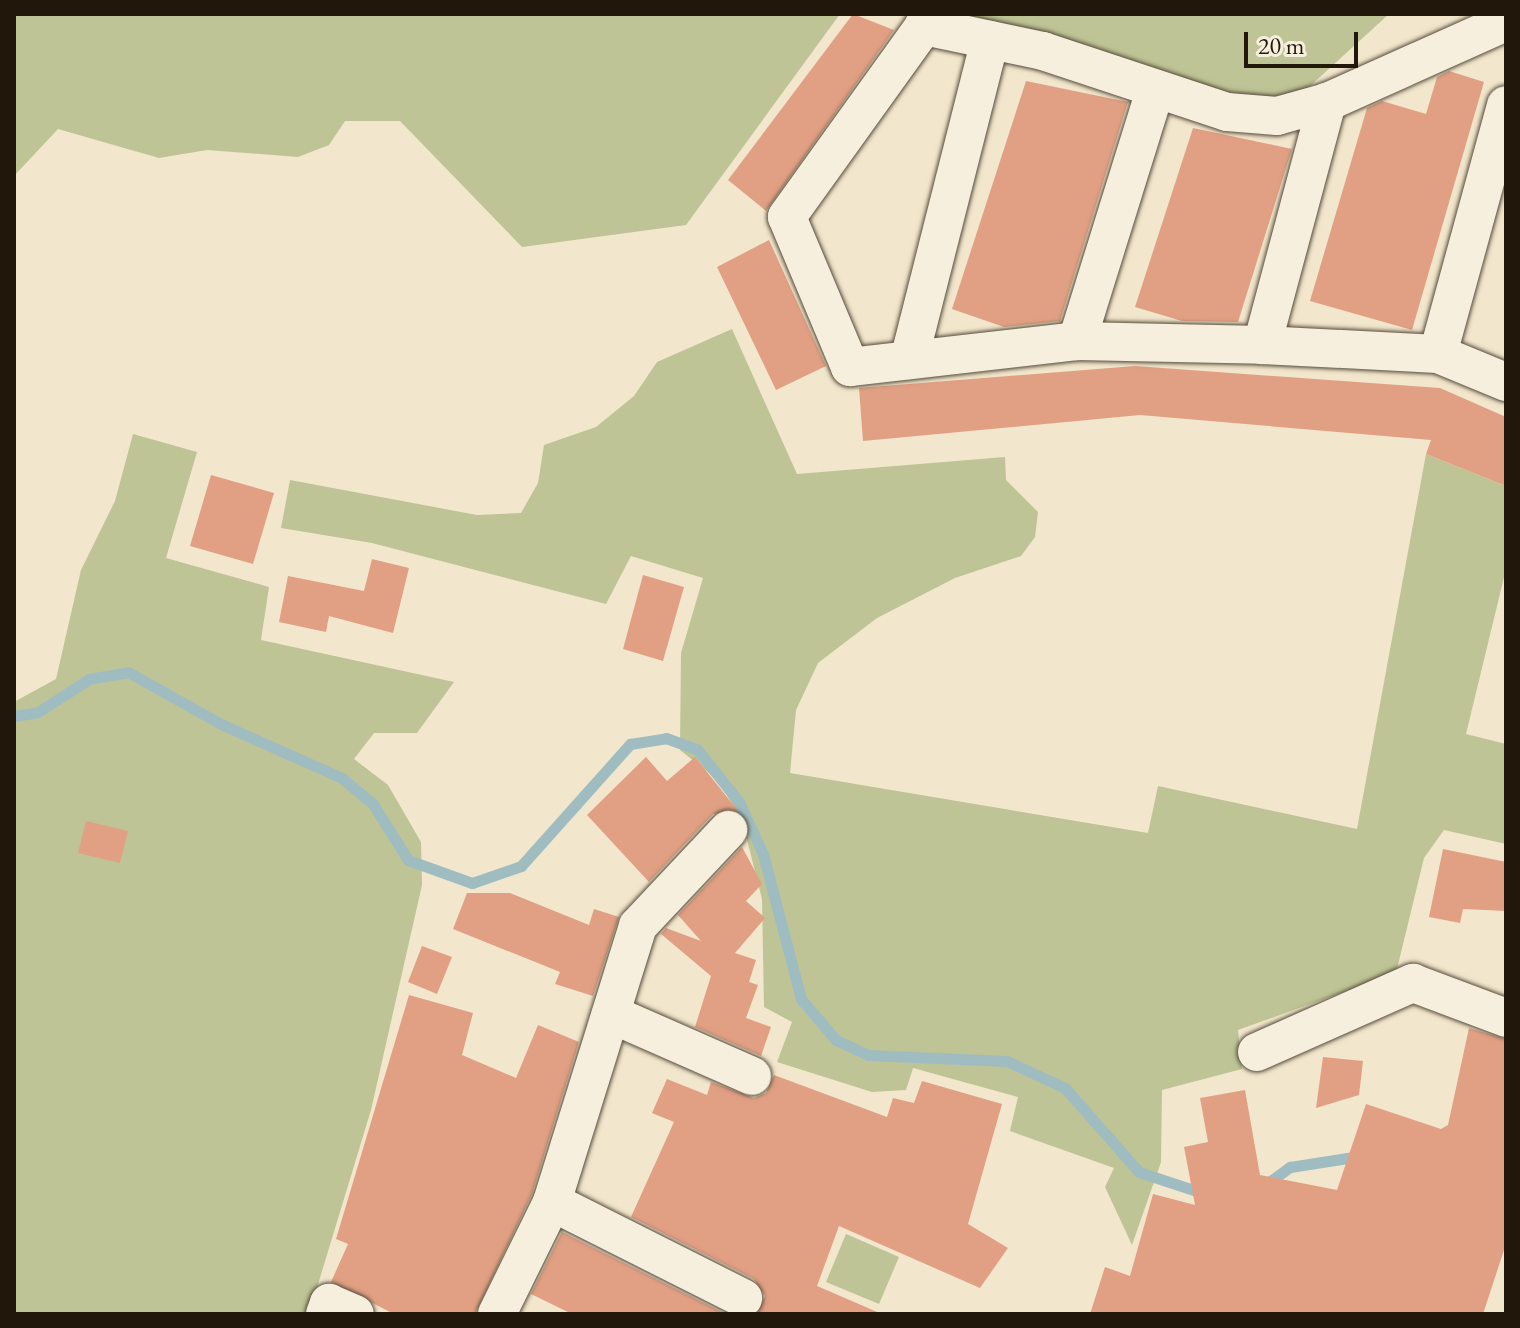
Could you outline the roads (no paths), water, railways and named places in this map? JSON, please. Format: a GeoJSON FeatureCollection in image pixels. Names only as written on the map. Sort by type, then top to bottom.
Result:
{"type":"FeatureCollection","features":[{"type":"Feature","properties":{"kind":"street"},"geometry":{"type":"LineString","coordinates":[[1506,22],[1327,102],[1277,116],[1227,112],[990,40],[924,26],[787,217],[850,367],[1077,341],[1262,345],[1438,354],[1506,382]]}},
{"type":"Feature","properties":{"kind":"street"},"geometry":{"type":"LineString","coordinates":[[909,360],[990,40]]}},
{"type":"Feature","properties":{"kind":"street"},"geometry":{"type":"LineString","coordinates":[[1077,341],[1155,91]]}},
{"type":"Feature","properties":{"kind":"street"},"geometry":{"type":"LineString","coordinates":[[1262,345],[1327,102]]}},
{"type":"Feature","properties":{"kind":"street"},"geometry":{"type":"LineString","coordinates":[[1438,354],[1506,105]]}},
{"type":"Feature","properties":{"kind":"street"},"geometry":{"type":"LineString","coordinates":[[497,1314],[552,1202],[638,926],[728,830]]}},
{"type":"Feature","properties":{"kind":"street"},"geometry":{"type":"LineString","coordinates":[[1257,1052],[1413,983],[1506,1018]]}},
{"type":"Feature","properties":{"kind":"street"},"geometry":{"type":"LineString","coordinates":[[611,1014],[752,1076]]}},
{"type":"Feature","properties":{"kind":"street"},"geometry":{"type":"LineString","coordinates":[[552,1202],[743,1298]]}},
{"type":"Feature","properties":{"kind":"street"},"geometry":{"type":"LineString","coordinates":[[325,1314],[329,1303],[355,1314]]}},
{"type":"Feature","properties":{"kind":"waterway"},"geometry":{"type":"LineString","coordinates":[[14,716],[38,712],[89,679],[128,672],[221,724],[342,778],[373,804],[408,860],[472,883],[521,866],[630,744],[666,738],[697,749],[739,802],[763,854],[801,999],[836,1040],[868,1055],[1007,1061],[1065,1088],[1139,1172],[1206,1194]]}},
{"type":"Feature","properties":{"kind":"waterway"},"geometry":{"type":"LineString","coordinates":[[1265,1185],[1290,1167],[1360,1156]]}}]}
